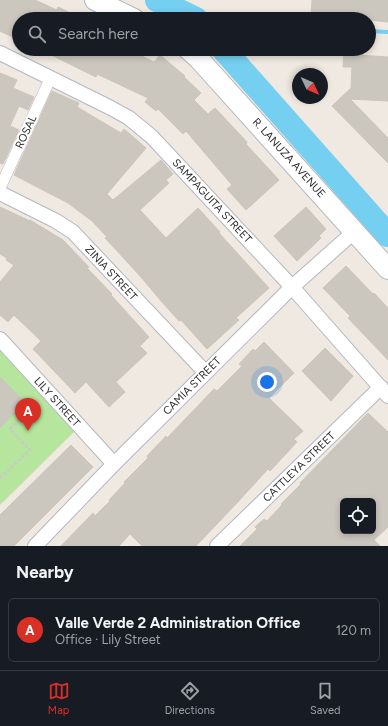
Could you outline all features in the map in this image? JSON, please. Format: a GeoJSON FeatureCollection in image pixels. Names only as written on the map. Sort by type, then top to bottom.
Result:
{"type":"FeatureCollection","features":[{"type":"Feature","properties":{"kind":"main road"},"geometry":{"type":"LineString","coordinates":[[95,0],[120,12]]}},
{"type":"Feature","properties":{"kind":"main road","name":"R. LANUZA AVENUE"},"geometry":{"type":"LineString","coordinates":[[196,56],[388,269]]}},
{"type":"Feature","properties":{"kind":"street","name":"SAMPAGUITA STREET"},"geometry":{"type":"LineString","coordinates":[[0,52],[129,118],[152,137],[292,287],[384,391]]}},
{"type":"Feature","properties":{"kind":"street","name":"ROSAL"},"geometry":{"type":"LineString","coordinates":[[0,188],[51,77]]}},
{"type":"Feature","properties":{"kind":"street","name":"ZINIA STREET"},"geometry":{"type":"LineString","coordinates":[[0,193],[73,232],[206,373]]}},
{"type":"Feature","properties":{"kind":"street","name":"CAMIA STREET"},"geometry":{"type":"LineString","coordinates":[[35,546],[114,464],[292,287],[355,232]]}},
{"type":"Feature","properties":{"kind":"street","name":"LILY STREET"},"geometry":{"type":"LineString","coordinates":[[0,339],[114,464]]}},
{"type":"Feature","properties":{"kind":"street","name":"CATTLEYA STREET"},"geometry":{"type":"LineString","coordinates":[[217,546],[384,391]]}},
{"type":"Feature","properties":{"kind":"path"},"geometry":{"type":"LineString","coordinates":[[0,478],[30,450],[10,429],[48,392]]}},
{"type":"Feature","properties":{"kind":"green space"},"geometry":{"type":"Polygon","coordinates":[[[0,345],[76,430],[0,505],[0,345]]]}},
{"type":"Feature","properties":{"kind":"building"},"geometry":{"type":"Polygon","coordinates":[[[0,0],[35,0],[57,10],[58,7],[68,12],[12,12],[12,37],[0,31],[0,0]]]}},
{"type":"Feature","properties":{"kind":"building"},"geometry":{"type":"Polygon","coordinates":[[[312,0],[388,0],[388,22],[376,21],[376,12],[311,12],[312,0]]]}},
{"type":"Feature","properties":{"kind":"building"},"geometry":{"type":"Polygon","coordinates":[[[53,56],[142,56],[154,62],[159,56],[161,56],[185,76],[184,77],[201,93],[194,100],[208,114],[215,108],[247,142],[246,144],[279,180],[246,210],[227,189],[232,185],[186,131],[183,134],[158,109],[156,111],[145,102],[148,98],[97,74],[96,77],[53,56]]]}},
{"type":"Feature","properties":{"kind":"building"},"geometry":{"type":"Polygon","coordinates":[[[344,56],[388,57],[388,101],[350,99],[388,138],[388,163],[332,106],[351,88],[352,67],[343,67],[344,56]]]}},
{"type":"Feature","properties":{"kind":"building"},"geometry":{"type":"Polygon","coordinates":[[[0,73],[17,80],[13,88],[34,97],[28,110],[19,106],[10,126],[19,130],[3,164],[0,163],[0,73]]]}},
{"type":"Feature","properties":{"kind":"building"},"geometry":{"type":"Polygon","coordinates":[[[52,91],[79,103],[77,107],[121,133],[124,129],[146,148],[107,194],[113,200],[161,160],[173,174],[166,180],[169,183],[140,210],[166,238],[198,208],[269,288],[236,318],[239,320],[207,349],[181,320],[179,321],[105,238],[107,237],[92,221],[68,203],[14,175],[52,91]]]}},
{"type":"Feature","properties":{"kind":"building"},"geometry":{"type":"Polygon","coordinates":[[[0,207],[30,220],[63,240],[89,267],[87,268],[112,294],[111,295],[149,337],[140,346],[147,353],[116,382],[125,392],[109,407],[86,382],[75,393],[33,349],[41,341],[14,315],[8,322],[0,315],[0,282],[14,265],[0,254],[0,207]]]}},
{"type":"Feature","properties":{"kind":"building"},"geometry":{"type":"Polygon","coordinates":[[[306,207],[326,229],[319,236],[321,238],[297,261],[274,236],[306,207]]]}},
{"type":"Feature","properties":{"kind":"building"},"geometry":{"type":"Polygon","coordinates":[[[346,266],[388,308],[388,360],[348,318],[350,316],[323,288],[346,266]]]}},
{"type":"Feature","properties":{"kind":"building"},"geometry":{"type":"Polygon","coordinates":[[[264,342],[294,373],[269,398],[303,431],[294,439],[297,442],[270,471],[268,469],[196,546],[142,546],[130,534],[119,546],[61,546],[93,513],[95,516],[110,501],[109,500],[125,483],[124,482],[148,458],[147,456],[166,436],[167,438],[214,389],[217,391],[242,366],[239,364],[253,349],[255,351],[264,342]]]}},
{"type":"Feature","properties":{"kind":"building"},"geometry":{"type":"Polygon","coordinates":[[[325,348],[353,376],[331,401],[302,371],[325,348]]]}},
{"type":"Feature","properties":{"kind":"building"},"geometry":{"type":"Polygon","coordinates":[[[0,377],[25,402],[0,428],[0,377]]]}},
{"type":"Feature","properties":{"kind":"building"},"geometry":{"type":"Polygon","coordinates":[[[368,413],[388,432],[388,527],[374,540],[380,546],[240,546],[257,529],[255,527],[264,519],[267,521],[301,484],[300,483],[368,413]]]}},
{"type":"Feature","properties":{"kind":"building"},"geometry":{"type":"Polygon","coordinates":[[[71,445],[93,467],[14,546],[0,546],[0,515],[71,445]]]}},
{"type":"Feature","properties":{"kind":"waterway"},"geometry":{"type":"LineString","coordinates":[[157,0],[182,12]]}},
{"type":"Feature","properties":{"kind":"waterway"},"geometry":{"type":"LineString","coordinates":[[376,31],[388,32]]}},
{"type":"Feature","properties":{"kind":"waterway"},"geometry":{"type":"LineString","coordinates":[[229,56],[388,235]]}},
{"type":"Feature","properties":{"kind":"place","name":"Valle Verde 2 Administration Office"},"geometry":{"type":"Point","coordinates":[28,431]}}]}
